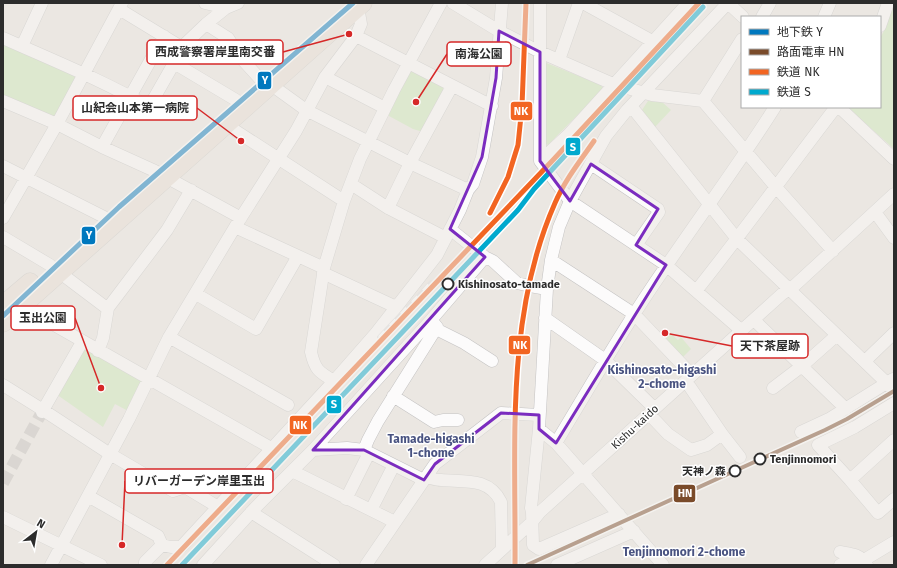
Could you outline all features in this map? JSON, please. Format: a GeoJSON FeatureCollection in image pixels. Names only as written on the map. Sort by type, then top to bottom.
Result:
{"type":"FeatureCollection","features":[{"type":"Feature","properties":{"kind":"highway"},"geometry":{"type":"LineString","coordinates":[[55,269],[104,217],[226,124],[265,82],[355,4]]}},
{"type":"Feature","properties":{"kind":"highway"},"geometry":{"type":"LineString","coordinates":[[3,323],[9,302],[55,269],[160,174],[236,100],[265,82]]}},
{"type":"Feature","properties":{"kind":"street"},"geometry":{"type":"LineString","coordinates":[[22,46],[42,3]]}},
{"type":"Feature","properties":{"kind":"street"},"geometry":{"type":"LineString","coordinates":[[206,3],[226,8]]}},
{"type":"Feature","properties":{"kind":"street"},"geometry":{"type":"LineString","coordinates":[[3,38],[130,96],[149,107],[185,44],[226,8],[238,3]]}},
{"type":"Feature","properties":{"kind":"street"},"geometry":{"type":"LineString","coordinates":[[334,381],[321,373],[313,364],[311,352],[324,270],[344,201],[360,159],[441,3]]}},
{"type":"Feature","properties":{"kind":"street"},"geometry":{"type":"LineString","coordinates":[[453,3],[540,52],[613,84],[652,95],[703,101],[775,186],[833,251]]}},
{"type":"Feature","properties":{"kind":"street"},"geometry":{"type":"LineString","coordinates":[[88,496],[158,536],[162,545],[171,548],[181,547],[334,381],[376,332],[437,255],[460,210],[468,190],[473,184],[482,157],[492,106],[496,78],[502,3]]}},
{"type":"Feature","properties":{"kind":"street"},"geometry":{"type":"LineString","coordinates":[[540,3],[540,161],[570,201],[666,265],[742,331]]}},
{"type":"Feature","properties":{"kind":"street"},"geometry":{"type":"LineString","coordinates":[[559,60],[579,3]]}},
{"type":"Feature","properties":{"kind":"street"},"geometry":{"type":"LineString","coordinates":[[583,3],[652,41]]}},
{"type":"Feature","properties":{"kind":"street"},"geometry":{"type":"LineString","coordinates":[[540,161],[568,135],[688,3]]}},
{"type":"Feature","properties":{"kind":"street"},"geometry":{"type":"LineString","coordinates":[[619,514],[548,545],[539,548],[533,545],[531,508],[539,429],[547,289],[551,260],[559,227],[570,201],[606,136],[631,106],[728,3],[742,16]]}},
{"type":"Feature","properties":{"kind":"street"},"geometry":{"type":"LineString","coordinates":[[763,16],[770,3]]}},
{"type":"Feature","properties":{"kind":"street"},"geometry":{"type":"LineString","coordinates":[[824,16],[830,3]]}},
{"type":"Feature","properties":{"kind":"street"},"geometry":{"type":"LineString","coordinates":[[881,23],[888,3]]}},
{"type":"Feature","properties":{"kind":"street"},"geometry":{"type":"LineString","coordinates":[[51,565],[110,454],[169,337],[238,222],[296,131],[325,77],[356,36],[361,24],[355,4]]}},
{"type":"Feature","properties":{"kind":"street"},"geometry":{"type":"LineString","coordinates":[[3,218],[57,124],[121,6],[183,48]]}},
{"type":"Feature","properties":{"kind":"street"},"geometry":{"type":"LineString","coordinates":[[206,24],[228,38],[240,57],[265,82],[306,110],[410,163],[468,190]]}},
{"type":"Feature","properties":{"kind":"street"},"geometry":{"type":"LineString","coordinates":[[102,147],[164,36]]}},
{"type":"Feature","properties":{"kind":"street"},"geometry":{"type":"LineString","coordinates":[[356,36],[492,106]]}},
{"type":"Feature","properties":{"kind":"street"},"geometry":{"type":"LineString","coordinates":[[703,101],[741,41]]}},
{"type":"Feature","properties":{"kind":"street"},"geometry":{"type":"LineString","coordinates":[[174,64],[236,100]]}},
{"type":"Feature","properties":{"kind":"street"},"geometry":{"type":"LineString","coordinates":[[325,77],[386,108]]}},
{"type":"Feature","properties":{"kind":"street"},"geometry":{"type":"LineString","coordinates":[[388,208],[410,163],[452,86]]}},
{"type":"Feature","properties":{"kind":"street"},"geometry":{"type":"LineString","coordinates":[[3,101],[57,124],[191,190],[238,222],[324,270],[396,307]]}},
{"type":"Feature","properties":{"kind":"street"},"geometry":{"type":"LineString","coordinates":[[631,106],[737,239],[864,361],[892,384],[800,432]]}},
{"type":"Feature","properties":{"kind":"street"},"geometry":{"type":"LineString","coordinates":[[556,443],[605,360],[666,265],[710,204],[775,108]]}},
{"type":"Feature","properties":{"kind":"street"},"geometry":{"type":"LineString","coordinates":[[696,291],[835,108]]}},
{"type":"Feature","properties":{"kind":"street"},"geometry":{"type":"LineString","coordinates":[[840,108],[894,158]]}},
{"type":"Feature","properties":{"kind":"street"},"geometry":{"type":"LineString","coordinates":[[226,124],[344,201]]}},
{"type":"Feature","properties":{"kind":"street"},"geometry":{"type":"LineString","coordinates":[[591,164],[658,209],[659,212],[636,245]]}},
{"type":"Feature","properties":{"kind":"street"},"geometry":{"type":"LineString","coordinates":[[3,166],[104,217]]}},
{"type":"Feature","properties":{"kind":"street"},"geometry":{"type":"LineString","coordinates":[[351,184],[388,208],[448,233],[492,261],[517,283],[547,289]]}},
{"type":"Feature","properties":{"kind":"street"},"geometry":{"type":"LineString","coordinates":[[98,351],[103,338],[108,309],[167,230],[191,190]]}},
{"type":"Feature","properties":{"kind":"street","name":"Kishu-kaido"},"geometry":{"type":"LineString","coordinates":[[485,565],[532,522],[540,512],[833,251],[894,194]]}},
{"type":"Feature","properties":{"kind":"street"},"geometry":{"type":"LineString","coordinates":[[875,212],[894,238]]}},
{"type":"Feature","properties":{"kind":"street"},"geometry":{"type":"LineString","coordinates":[[4,240],[55,269],[108,309]]}},
{"type":"Feature","properties":{"kind":"street"},"geometry":{"type":"LineString","coordinates":[[196,294],[256,329],[298,256]]}},
{"type":"Feature","properties":{"kind":"street"},"geometry":{"type":"LineString","coordinates":[[203,565],[251,512],[313,450],[433,324],[485,257]]}},
{"type":"Feature","properties":{"kind":"street"},"geometry":{"type":"LineString","coordinates":[[551,260],[634,314],[692,375]]}},
{"type":"Feature","properties":{"kind":"street"},"geometry":{"type":"LineString","coordinates":[[9,302],[149,378],[271,448]]}},
{"type":"Feature","properties":{"kind":"street"},"geometry":{"type":"LineString","coordinates":[[545,318],[605,360],[652,411],[668,434],[691,450],[707,445],[722,434]]}},
{"type":"Feature","properties":{"kind":"street"},"geometry":{"type":"LineString","coordinates":[[754,320],[846,409]]}},
{"type":"Feature","properties":{"kind":"street"},"geometry":{"type":"LineString","coordinates":[[433,324],[492,362]]}},
{"type":"Feature","properties":{"kind":"street"},"geometry":{"type":"LineString","coordinates":[[346,498],[367,452],[368,440],[433,324]]}},
{"type":"Feature","properties":{"kind":"street"},"geometry":{"type":"LineString","coordinates":[[864,361],[894,333]]}},
{"type":"Feature","properties":{"kind":"street"},"geometry":{"type":"LineString","coordinates":[[773,388],[802,366],[837,335]]}},
{"type":"Feature","properties":{"kind":"street"},"geometry":{"type":"LineString","coordinates":[[169,337],[288,405]]}},
{"type":"Feature","properties":{"kind":"street"},"geometry":{"type":"LineString","coordinates":[[43,411],[82,342]]}},
{"type":"Feature","properties":{"kind":"street"},"geometry":{"type":"LineString","coordinates":[[690,387],[722,434],[740,457]]}},
{"type":"Feature","properties":{"kind":"street"},"geometry":{"type":"LineString","coordinates":[[4,390],[43,411],[110,454],[173,491],[185,487],[218,507]]}},
{"type":"Feature","properties":{"kind":"street"},"geometry":{"type":"LineString","coordinates":[[393,396],[434,422],[443,420],[458,420]]}},
{"type":"Feature","properties":{"kind":"street"},"geometry":{"type":"LineString","coordinates":[[894,403],[855,427],[818,446],[878,513],[894,499]]}},
{"type":"Feature","properties":{"kind":"street"},"geometry":{"type":"LineString","coordinates":[[366,565],[435,464],[501,413],[539,415]]}},
{"type":"Feature","properties":{"kind":"street"},"geometry":{"type":"LineString","coordinates":[[539,429],[556,443],[663,565]]}},
{"type":"Feature","properties":{"kind":"street"},"geometry":{"type":"LineString","coordinates":[[850,480],[894,440]]}},
{"type":"Feature","properties":{"kind":"street"},"geometry":{"type":"LineString","coordinates":[[313,450],[347,448],[367,452],[425,478],[440,480],[467,480],[483,484],[491,489],[498,497],[500,502],[502,549]]}},
{"type":"Feature","properties":{"kind":"street"},"geometry":{"type":"LineString","coordinates":[[371,510],[394,465]]}},
{"type":"Feature","properties":{"kind":"street"},"geometry":{"type":"LineString","coordinates":[[292,471],[395,522]]}},
{"type":"Feature","properties":{"kind":"street"},"geometry":{"type":"LineString","coordinates":[[251,512],[334,565]]}},
{"type":"Feature","properties":{"kind":"street"},"geometry":{"type":"LineString","coordinates":[[3,517],[101,565]]}},
{"type":"Feature","properties":{"kind":"street"},"geometry":{"type":"LineString","coordinates":[[548,545],[558,565],[634,531]]}},
{"type":"Feature","properties":{"kind":"street"},"geometry":{"type":"LineString","coordinates":[[840,565],[845,562],[861,563],[894,542]]}},
{"type":"Feature","properties":{"kind":"street"},"geometry":{"type":"LineString","coordinates":[[145,565],[145,562],[162,545]]}},
{"type":"Feature","properties":{"kind":"street"},"geometry":{"type":"LineString","coordinates":[[840,552],[854,554],[861,563]]}},
{"type":"Feature","properties":{"kind":"highlighted area"},"geometry":{"type":"Polygon","coordinates":[[[499,31],[540,52],[540,161],[570,201],[591,164],[658,209],[636,245],[666,265],[556,443],[539,429],[539,415],[501,413],[435,464],[424,480],[364,450],[313,450],[485,257],[450,229],[482,157],[496,78],[499,31]]]}},
{"type":"Feature","properties":{"kind":"green space"},"geometry":{"type":"Polygon","coordinates":[[[894,9],[894,149],[848,108],[881,108],[881,36],[885,29],[890,11],[894,9]]]}},
{"type":"Feature","properties":{"kind":"green space"},"geometry":{"type":"Polygon","coordinates":[[[3,43],[74,74],[76,79],[57,115],[52,117],[3,96],[3,43]]]}},
{"type":"Feature","properties":{"kind":"green space"},"geometry":{"type":"Polygon","coordinates":[[[544,62],[601,85],[603,89],[548,145],[544,143],[544,62]]]}},
{"type":"Feature","properties":{"kind":"green space"},"geometry":{"type":"Polygon","coordinates":[[[410,71],[413,71],[443,87],[444,91],[423,132],[413,129],[389,116],[388,112],[410,71]]]}},
{"type":"Feature","properties":{"kind":"green space"},"geometry":{"type":"Polygon","coordinates":[[[648,101],[662,102],[671,110],[655,127],[642,110],[648,101]]]}},
{"type":"Feature","properties":{"kind":"green space"},"geometry":{"type":"Polygon","coordinates":[[[670,333],[678,340],[681,337],[691,349],[683,357],[665,339],[670,333]]]}},
{"type":"Feature","properties":{"kind":"green space"},"geometry":{"type":"Polygon","coordinates":[[[84,345],[144,379],[130,412],[115,404],[103,427],[56,394],[84,345]]]}},
{"type":"Feature","properties":{"kind":"tunnel"},"geometry":{"type":"LineString","coordinates":[[3,483],[42,412]]}},
{"type":"Feature","properties":{"kind":"railway"},"geometry":{"type":"LineString","coordinates":[[379,337],[431,282]]}},
{"type":"Feature","properties":{"kind":"metro line","name":"Y"},"geometry":{"type":"LineString","coordinates":[[3,316],[119,207],[353,3]]}},
{"type":"Feature","properties":{"kind":"tram line","name":"HN"},"geometry":{"type":"LineString","coordinates":[[527,565],[825,430],[847,419],[894,391]]}},
{"type":"Feature","properties":{"kind":"rail line","name":"NK"},"geometry":{"type":"LineString","coordinates":[[490,213],[508,177],[518,145],[522,106],[526,3]]}},
{"type":"Feature","properties":{"kind":"rail line","name":"NK"},"geometry":{"type":"LineString","coordinates":[[167,565],[553,160],[699,3]]}},
{"type":"Feature","properties":{"kind":"rail line","name":"S"},"geometry":{"type":"LineString","coordinates":[[182,565],[518,210],[534,189],[703,7]]}},
{"type":"Feature","properties":{"kind":"rail line","name":"NK"},"geometry":{"type":"LineString","coordinates":[[515,565],[515,427],[517,381],[521,335],[528,290],[539,246],[555,203],[578,163],[594,141]]}},
{"type":"Feature","properties":{"kind":"place","name":"西成警察署岸里南交番"},"geometry":{"type":"Point","coordinates":[349,34]}},
{"type":"Feature","properties":{"kind":"place","name":"南海公園"},"geometry":{"type":"Point","coordinates":[416,102]}},
{"type":"Feature","properties":{"kind":"place","name":"山紀会山本第一病院"},"geometry":{"type":"Point","coordinates":[241,141]}},
{"type":"Feature","properties":{"kind":"place","name":"Kishinosato-tamade"},"geometry":{"type":"Point","coordinates":[448,284]}},
{"type":"Feature","properties":{"kind":"place","name":"天下茶屋跡"},"geometry":{"type":"Point","coordinates":[665,333]}},
{"type":"Feature","properties":{"kind":"place","name":"玉出公園"},"geometry":{"type":"Point","coordinates":[101,388]}},
{"type":"Feature","properties":{"kind":"place","name":"Tenjinnomori"},"geometry":{"type":"Point","coordinates":[760,459]}},
{"type":"Feature","properties":{"kind":"place","name":"天神ノ森"},"geometry":{"type":"Point","coordinates":[735,471]}},
{"type":"Feature","properties":{"kind":"place","name":"リバーガーデン岸里玉出"},"geometry":{"type":"Point","coordinates":[122,545]}},
{"type":"Feature","properties":{"kind":"district","name":"Kishinosato-higashi 2-chome"},"geometry":{"type":"Point","coordinates":[662,377]}},
{"type":"Feature","properties":{"kind":"district","name":"Tamade-higashi 1-chome"},"geometry":{"type":"Point","coordinates":[431,446]}},
{"type":"Feature","properties":{"kind":"district","name":"Tenjinnomori 2-chome"},"geometry":{"type":"Point","coordinates":[684,552]}}]}
